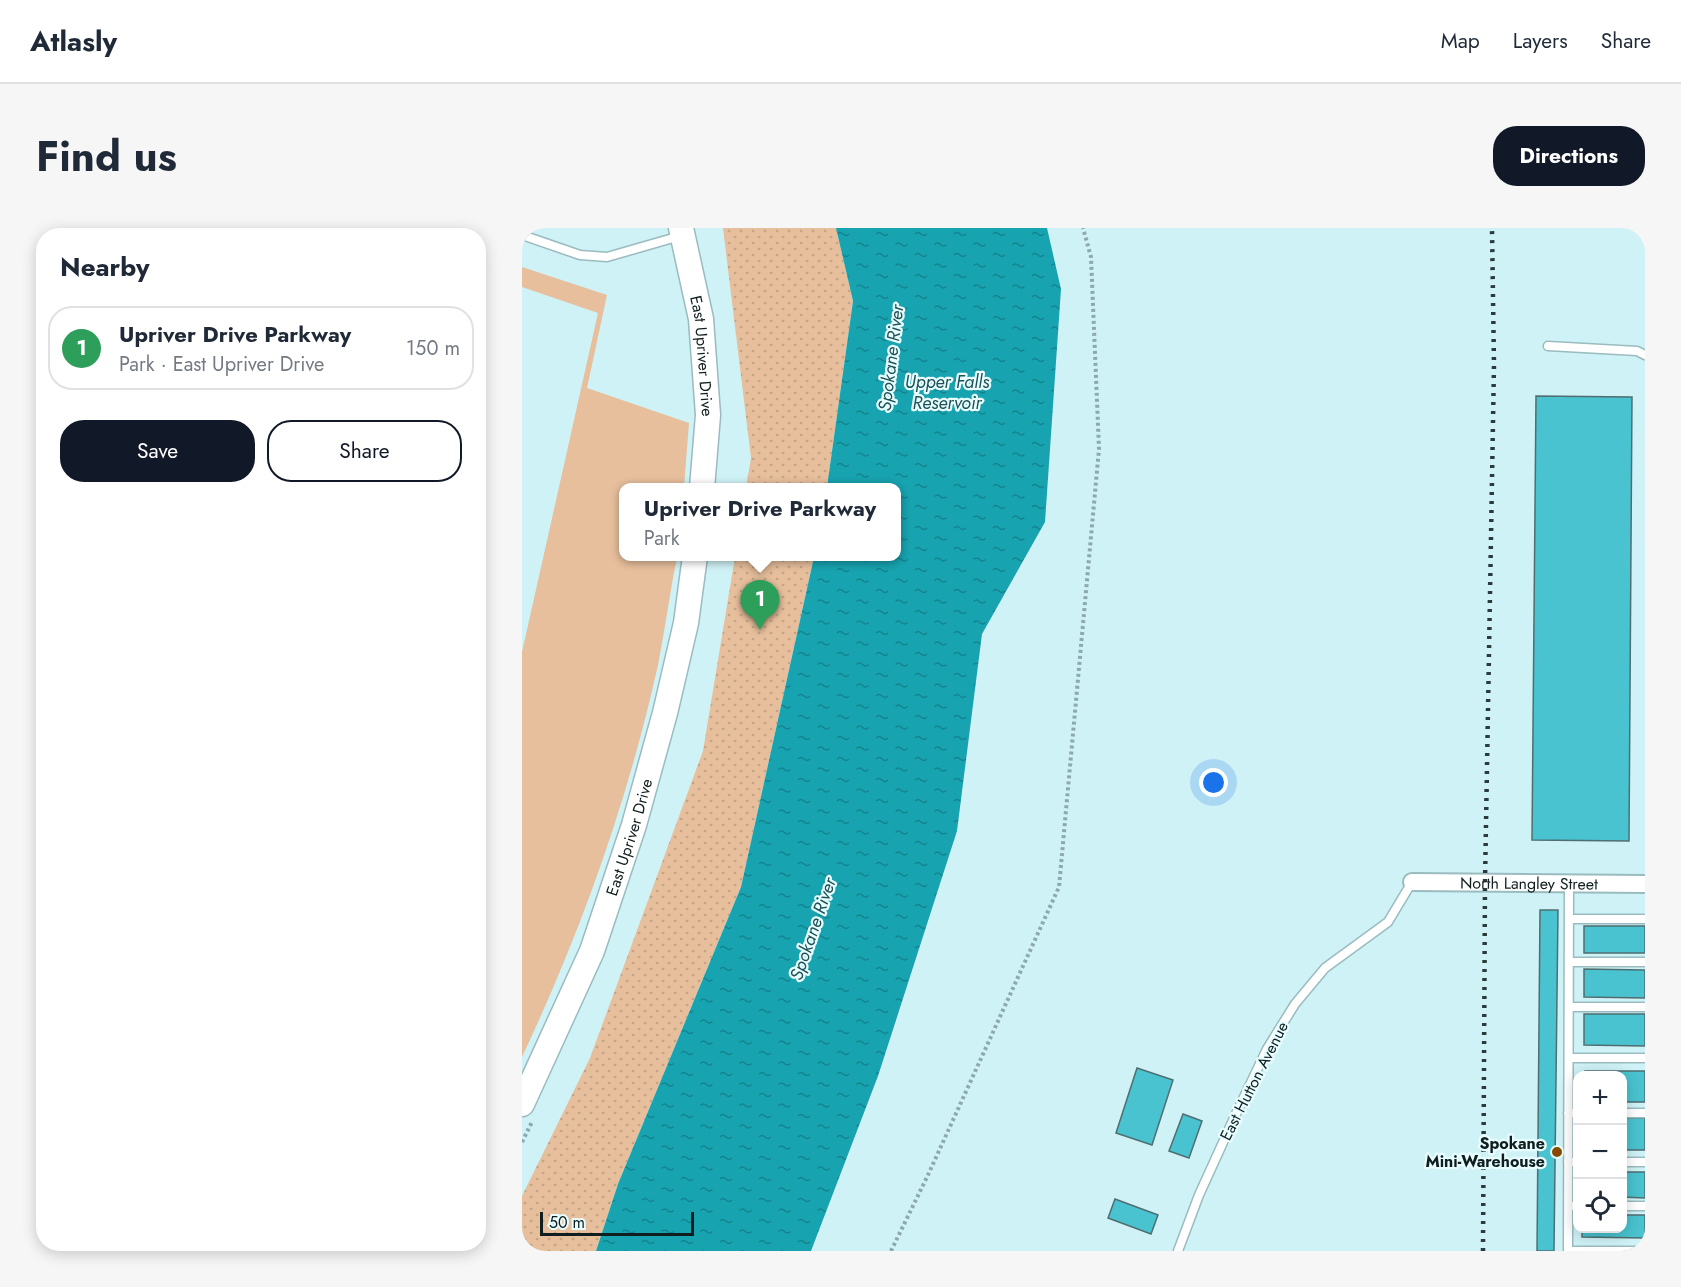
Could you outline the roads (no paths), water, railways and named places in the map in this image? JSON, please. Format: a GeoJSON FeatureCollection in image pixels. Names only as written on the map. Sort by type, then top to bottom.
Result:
{"type":"FeatureCollection","features":[{"type":"Feature","properties":{"kind":"street","name":"East Upriver Drive"},"geometry":{"type":"LineString","coordinates":[[682,231],[701,319],[708,415],[702,483]]}},
{"type":"Feature","properties":{"kind":"street","name":"East Upriver Drive"},"geometry":{"type":"LineString","coordinates":[[522,1104],[592,951],[634,825],[665,713],[686,623],[694,561]]}},
{"type":"Feature","properties":{"kind":"street","name":"North Langley Street"},"geometry":{"type":"LineString","coordinates":[[1412,882],[1645,884]]}},
{"type":"Feature","properties":{"kind":"lane"},"geometry":{"type":"LineString","coordinates":[[522,235],[580,255],[607,257],[682,231]]}},
{"type":"Feature","properties":{"kind":"lane"},"geometry":{"type":"LineString","coordinates":[[1548,346],[1637,351],[1645,355]]}},
{"type":"Feature","properties":{"kind":"lane","name":"East Hutton Avenue"},"geometry":{"type":"LineString","coordinates":[[1178,1251],[1199,1195],[1234,1116],[1267,1049],[1295,1004],[1325,968],[1388,922],[1412,882]]}},
{"type":"Feature","properties":{"kind":"lane"},"geometry":{"type":"LineString","coordinates":[[1569,883],[1569,1058],[1573,1113]]}},
{"type":"Feature","properties":{"kind":"lane"},"geometry":{"type":"LineString","coordinates":[[1569,919],[1645,919]]}},
{"type":"Feature","properties":{"kind":"lane"},"geometry":{"type":"LineString","coordinates":[[1569,962],[1645,962]]}},
{"type":"Feature","properties":{"kind":"lane"},"geometry":{"type":"LineString","coordinates":[[1569,1007],[1645,1007]]}},
{"type":"Feature","properties":{"kind":"lane"},"geometry":{"type":"LineString","coordinates":[[1569,1058],[1645,1058]]}},
{"type":"Feature","properties":{"kind":"lane"},"geometry":{"type":"LineString","coordinates":[[1627,1113],[1645,1113]]}},
{"type":"Feature","properties":{"kind":"lane"},"geometry":{"type":"LineString","coordinates":[[1627,1162],[1645,1162]]}},
{"type":"Feature","properties":{"kind":"lane"},"geometry":{"type":"LineString","coordinates":[[1573,1206],[1568,1251],[1645,1251]]}},
{"type":"Feature","properties":{"kind":"lane"},"geometry":{"type":"LineString","coordinates":[[1627,1206],[1645,1206]]}},
{"type":"Feature","properties":{"kind":"water","name":"Upper Falls Reservoir"},"geometry":{"type":"Polygon","coordinates":[[[836,228],[1047,228],[1061,289],[1045,522],[982,634],[957,831],[878,1076],[811,1251],[596,1251],[618,1184],[741,887],[813,561],[901,561],[901,483],[828,483],[853,301],[836,228]]]}},
{"type":"Feature","properties":{"kind":"railway"},"geometry":{"type":"LineString","coordinates":[[1483,1251],[1485,882],[1494,365],[1492,228]]}},
{"type":"Feature","properties":{"kind":"place","name":"Upriver Drive Parkway"},"geometry":{"type":"Point","coordinates":[760,630]}},
{"type":"Feature","properties":{"kind":"place","name":"Spokane Mini-Warehouse"},"geometry":{"type":"Point","coordinates":[1557,1152]}},
{"type":"Feature","properties":{"kind":"water label","name":"Spokane River"},"geometry":{"type":"Point","coordinates":[891,358]}},
{"type":"Feature","properties":{"kind":"water label","name":"Spokane River"},"geometry":{"type":"Point","coordinates":[813,929]}}]}
